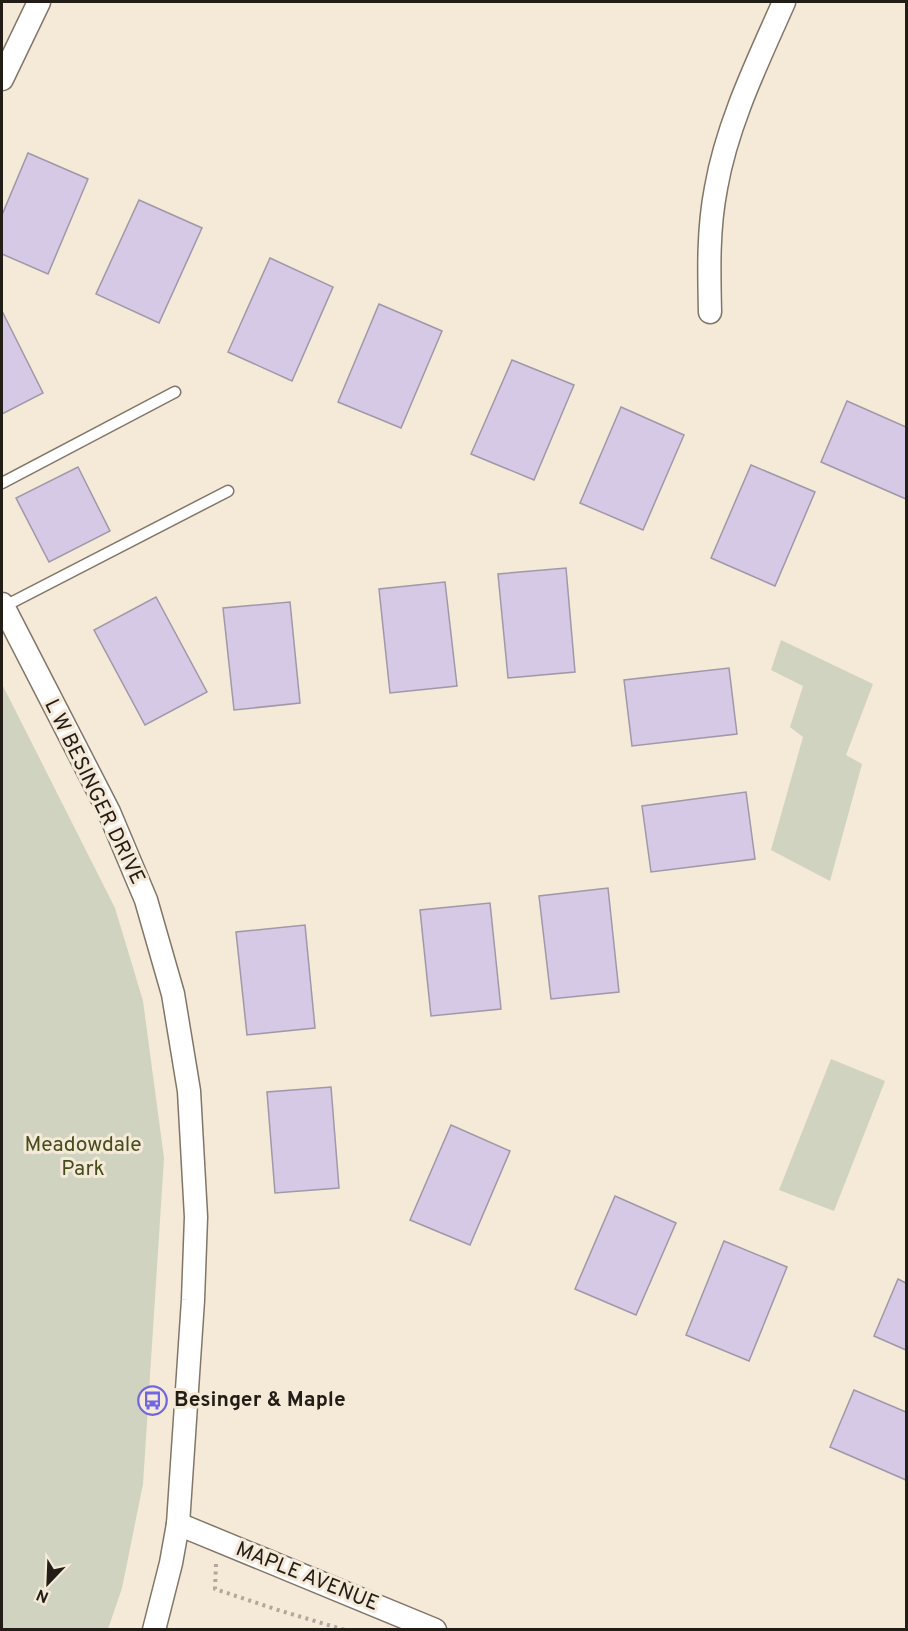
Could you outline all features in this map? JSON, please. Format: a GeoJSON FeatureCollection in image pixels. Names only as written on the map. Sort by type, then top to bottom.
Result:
{"type":"FeatureCollection","features":[{"type":"Feature","properties":{"kind":"street"},"geometry":{"type":"LineString","coordinates":[[2,79],[39,2]]}},
{"type":"Feature","properties":{"kind":"street"},"geometry":{"type":"LineString","coordinates":[[710,312],[708,246],[716,186],[737,110],[784,2]]}},
{"type":"Feature","properties":{"kind":"street","name":"L W BESINGER DRIVE"},"geometry":{"type":"LineString","coordinates":[[2,606],[109,812],[146,900],[173,994],[189,1090],[196,1217],[193,1300],[178,1524],[171,1563],[154,1629]]}},
{"type":"Feature","properties":{"kind":"street","name":"MAPLE AVENUE"},"geometry":{"type":"LineString","coordinates":[[178,1524],[435,1629]]}},
{"type":"Feature","properties":{"kind":"lane"},"geometry":{"type":"LineString","coordinates":[[2,483],[175,392]]}},
{"type":"Feature","properties":{"kind":"lane"},"geometry":{"type":"LineString","coordinates":[[2,606],[228,491]]}},
{"type":"Feature","properties":{"kind":"path"},"geometry":{"type":"LineString","coordinates":[[217,1540],[215,1589],[345,1629]]}},
{"type":"Feature","properties":{"kind":"green space"},"geometry":{"type":"Polygon","coordinates":[[[781,640],[873,684],[846,755],[862,764],[830,881],[771,850],[803,737],[790,727],[803,686],[771,670],[781,640]]]}},
{"type":"Feature","properties":{"kind":"green space","name":"Meadowdale Park"},"geometry":{"type":"Polygon","coordinates":[[[2,684],[115,908],[143,1001],[164,1158],[143,1484],[122,1588],[108,1629],[2,1629],[2,684]]]}},
{"type":"Feature","properties":{"kind":"green space"},"geometry":{"type":"Polygon","coordinates":[[[831,1059],[885,1081],[834,1211],[779,1190],[831,1059]]]}},
{"type":"Feature","properties":{"kind":"building"},"geometry":{"type":"Polygon","coordinates":[[[28,153],[88,179],[48,274],[2,254],[2,215],[28,153]]]}},
{"type":"Feature","properties":{"kind":"building"},"geometry":{"type":"Polygon","coordinates":[[[139,200],[202,228],[159,323],[96,294],[139,200]]]}},
{"type":"Feature","properties":{"kind":"building"},"geometry":{"type":"Polygon","coordinates":[[[270,258],[333,287],[292,381],[228,352],[270,258]]]}},
{"type":"Feature","properties":{"kind":"building"},"geometry":{"type":"Polygon","coordinates":[[[379,304],[442,331],[401,428],[338,402],[379,304]]]}},
{"type":"Feature","properties":{"kind":"building"},"geometry":{"type":"Polygon","coordinates":[[[2,311],[43,393],[2,414],[2,311]]]}},
{"type":"Feature","properties":{"kind":"building"},"geometry":{"type":"Polygon","coordinates":[[[512,360],[574,385],[534,480],[471,454],[512,360]]]}},
{"type":"Feature","properties":{"kind":"building"},"geometry":{"type":"Polygon","coordinates":[[[847,401],[906,427],[906,499],[821,462],[847,401]]]}},
{"type":"Feature","properties":{"kind":"building"},"geometry":{"type":"Polygon","coordinates":[[[621,407],[684,435],[643,530],[580,503],[621,407]]]}},
{"type":"Feature","properties":{"kind":"building"},"geometry":{"type":"Polygon","coordinates":[[[751,465],[815,492],[775,586],[711,558],[751,465]]]}},
{"type":"Feature","properties":{"kind":"building"},"geometry":{"type":"Polygon","coordinates":[[[78,467],[110,531],[49,562],[16,498],[78,467]]]}},
{"type":"Feature","properties":{"kind":"building"},"geometry":{"type":"Polygon","coordinates":[[[566,568],[575,672],[508,678],[498,574],[566,568]]]}},
{"type":"Feature","properties":{"kind":"building"},"geometry":{"type":"Polygon","coordinates":[[[445,582],[457,686],[390,693],[379,589],[445,582]]]}},
{"type":"Feature","properties":{"kind":"building"},"geometry":{"type":"Polygon","coordinates":[[[156,597],[207,692],[145,725],[94,630],[156,597]]]}},
{"type":"Feature","properties":{"kind":"building"},"geometry":{"type":"Polygon","coordinates":[[[290,602],[300,703],[234,710],[223,608],[290,602]]]}},
{"type":"Feature","properties":{"kind":"building"},"geometry":{"type":"Polygon","coordinates":[[[729,668],[737,734],[632,746],[624,680],[729,668]]]}},
{"type":"Feature","properties":{"kind":"building"},"geometry":{"type":"Polygon","coordinates":[[[746,792],[755,859],[651,872],[642,806],[746,792]]]}},
{"type":"Feature","properties":{"kind":"building"},"geometry":{"type":"Polygon","coordinates":[[[608,888],[619,992],[551,999],[539,896],[608,888]]]}},
{"type":"Feature","properties":{"kind":"building"},"geometry":{"type":"Polygon","coordinates":[[[490,903],[501,1009],[431,1016],[420,910],[490,903]]]}},
{"type":"Feature","properties":{"kind":"building"},"geometry":{"type":"Polygon","coordinates":[[[305,925],[315,1028],[247,1035],[236,932],[305,925]]]}},
{"type":"Feature","properties":{"kind":"building"},"geometry":{"type":"Polygon","coordinates":[[[331,1087],[339,1188],[275,1193],[267,1092],[331,1087]]]}},
{"type":"Feature","properties":{"kind":"building"},"geometry":{"type":"Polygon","coordinates":[[[451,1125],[510,1151],[470,1245],[410,1220],[451,1125]]]}},
{"type":"Feature","properties":{"kind":"building"},"geometry":{"type":"Polygon","coordinates":[[[615,1196],[676,1223],[636,1315],[575,1289],[615,1196]]]}},
{"type":"Feature","properties":{"kind":"building"},"geometry":{"type":"Polygon","coordinates":[[[724,1241],[787,1267],[749,1361],[686,1335],[724,1241]]]}},
{"type":"Feature","properties":{"kind":"building"},"geometry":{"type":"Polygon","coordinates":[[[898,1279],[906,1283],[906,1350],[874,1336],[898,1279]]]}},
{"type":"Feature","properties":{"kind":"building"},"geometry":{"type":"Polygon","coordinates":[[[854,1390],[906,1412],[906,1480],[830,1447],[854,1390]]]}},
{"type":"Feature","properties":{"kind":"place","name":"Besinger & Maple"},"geometry":{"type":"Point","coordinates":[153,1400]}}]}
